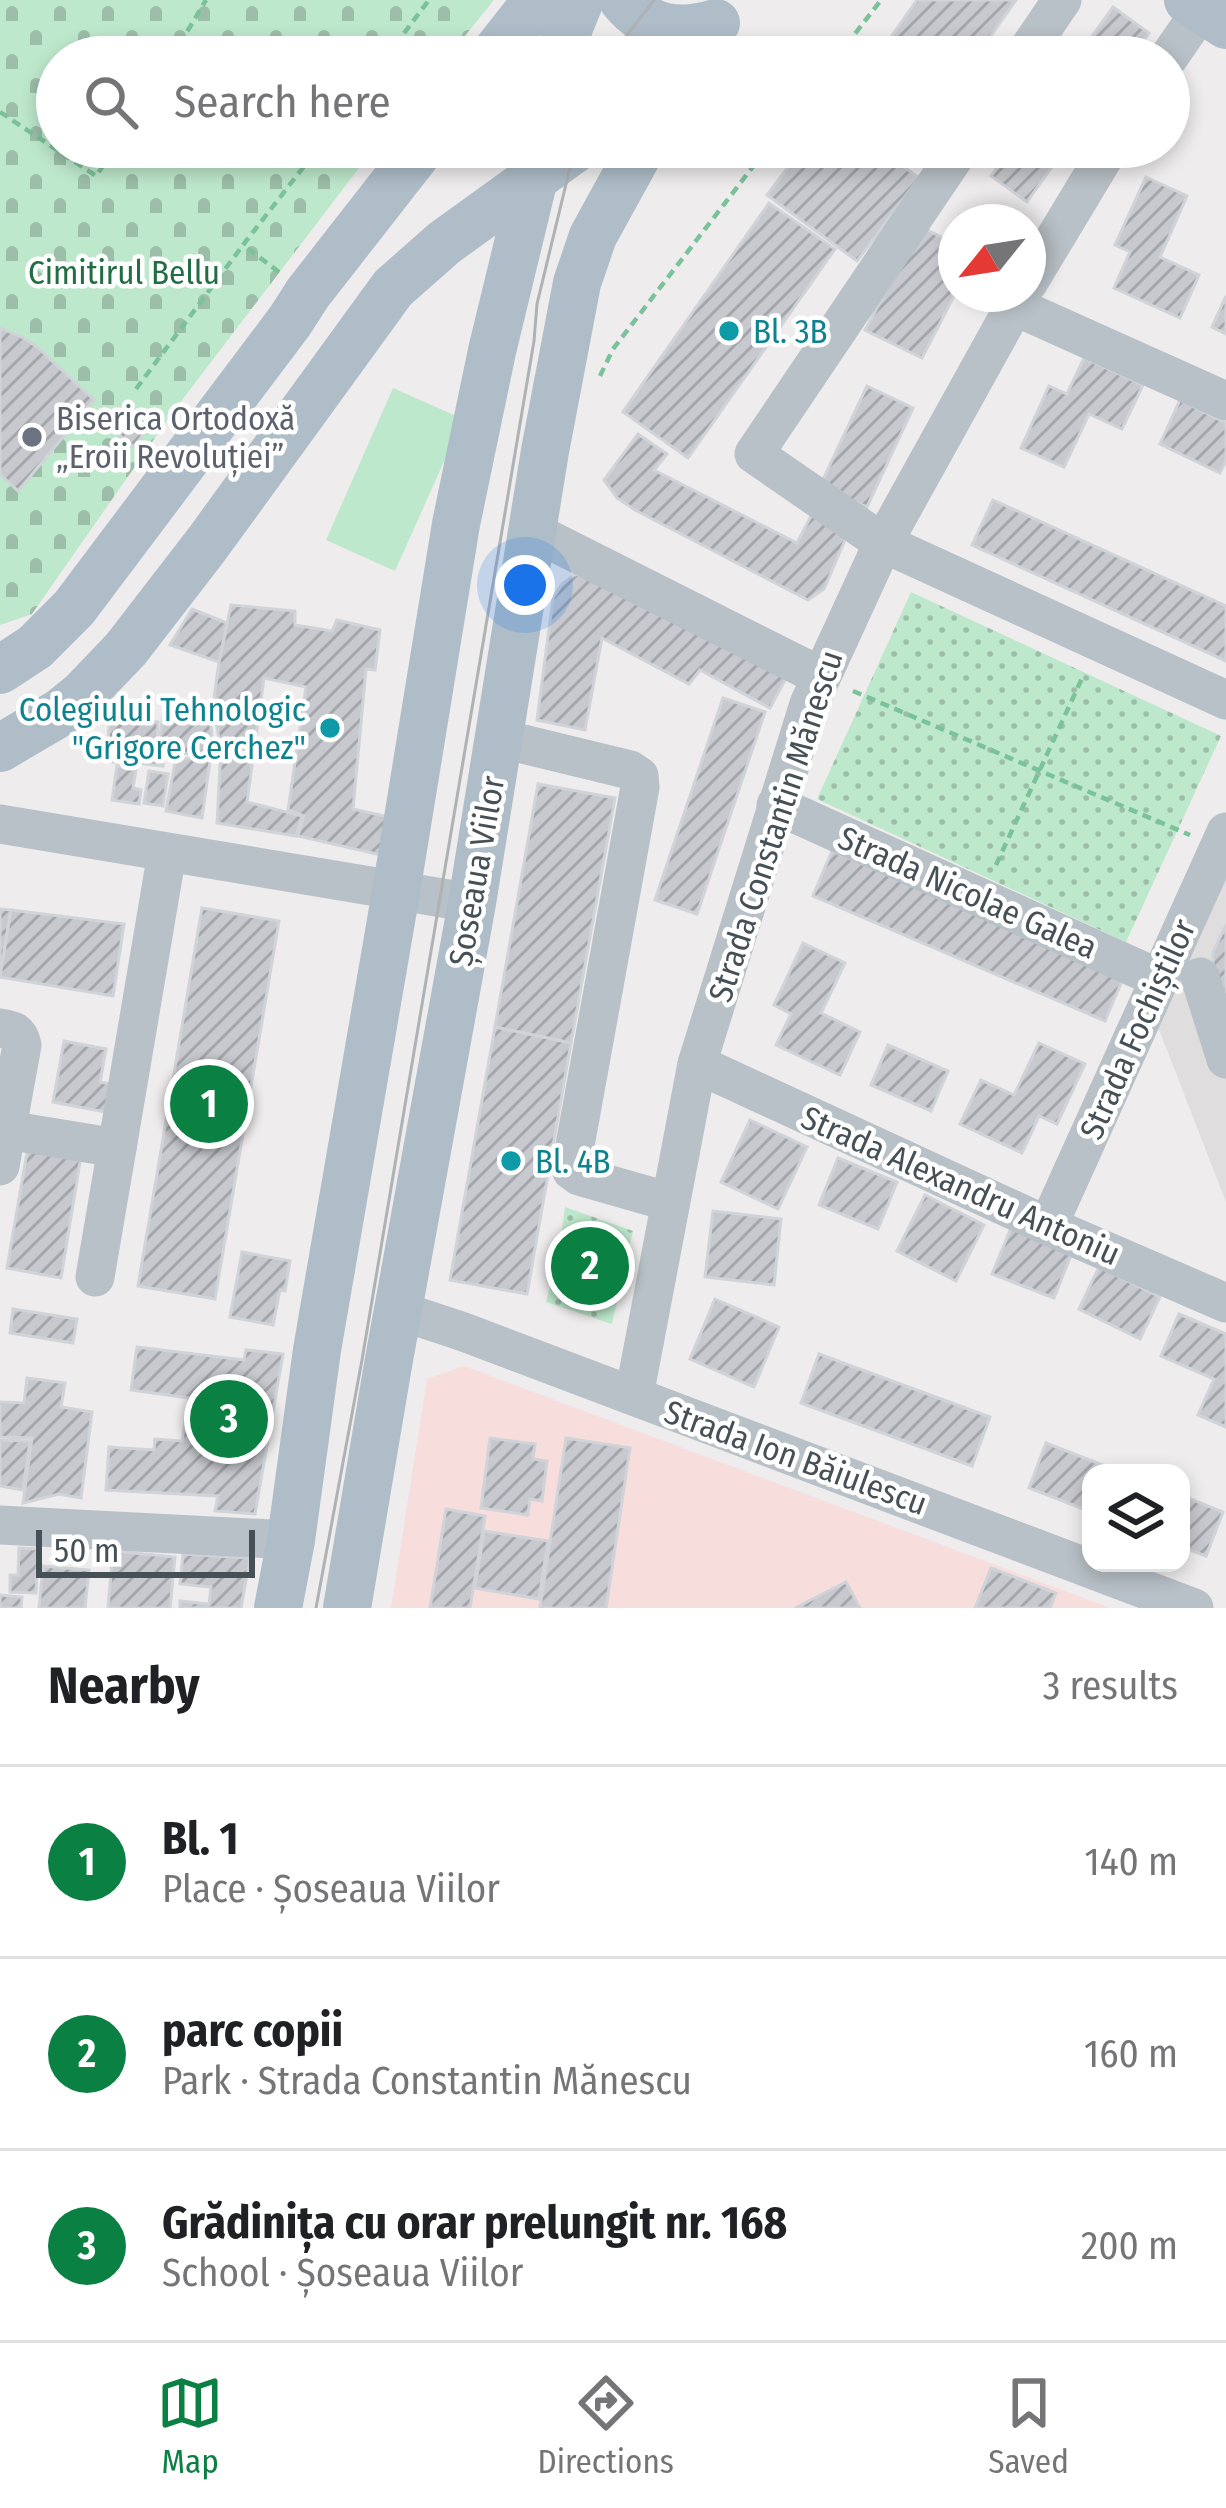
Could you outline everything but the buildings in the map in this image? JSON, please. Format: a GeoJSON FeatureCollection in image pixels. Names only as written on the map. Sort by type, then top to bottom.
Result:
{"type":"FeatureCollection","features":[{"type":"Feature","properties":{"kind":"main road"},"geometry":{"type":"LineString","coordinates":[[509,36],[537,0]]}},
{"type":"Feature","properties":{"kind":"main road"},"geometry":{"type":"LineString","coordinates":[[565,36],[580,0]]}},
{"type":"Feature","properties":{"kind":"main road"},"geometry":{"type":"LineString","coordinates":[[623,0],[641,18],[668,28],[698,28],[704,36]]}},
{"type":"Feature","properties":{"kind":"main road"},"geometry":{"type":"LineString","coordinates":[[0,670],[35,647],[74,608],[406,168]]}},
{"type":"Feature","properties":{"kind":"main road"},"geometry":{"type":"LineString","coordinates":[[0,748],[61,712],[126,649],[393,288],[529,168]]}},
{"type":"Feature","properties":{"kind":"main road"},"geometry":{"type":"LineString","coordinates":[[278,1608],[316,1350],[456,524],[534,168]]}},
{"type":"Feature","properties":{"kind":"main road","name":"Șoseaua Viilor"},"geometry":{"type":"LineString","coordinates":[[347,1608],[577,284],[593,236],[630,168]]}},
{"type":"Feature","properties":{"kind":"street"},"geometry":{"type":"LineString","coordinates":[[1037,36],[1062,0]]}},
{"type":"Feature","properties":{"kind":"street"},"geometry":{"type":"LineString","coordinates":[[1185,36],[1205,11]]}},
{"type":"Feature","properties":{"kind":"street"},"geometry":{"type":"LineString","coordinates":[[948,168],[744,469],[883,543],[1226,700]]}},
{"type":"Feature","properties":{"kind":"street","name":"Strada Constantin Mănescu"},"geometry":{"type":"LineString","coordinates":[[1046,253],[1097,168]]}},
{"type":"Feature","properties":{"kind":"street"},"geometry":{"type":"LineString","coordinates":[[1046,307],[1226,401]]}},
{"type":"Feature","properties":{"kind":"street","name":"Strada Constantin Mănescu"},"geometry":{"type":"LineString","coordinates":[[634,1396],[697,1064],[820,676],[883,543],[1011,312]]}},
{"type":"Feature","properties":{"kind":"street"},"geometry":{"type":"LineString","coordinates":[[532,531],[820,676]]}},
{"type":"Feature","properties":{"kind":"street"},"geometry":{"type":"LineString","coordinates":[[523,744],[639,776],[572,1171],[670,1202]]}},
{"type":"Feature","properties":{"kind":"street","name":"Strada Nicolae Galea"},"geometry":{"type":"LineString","coordinates":[[776,805],[1160,979]]}},
{"type":"Feature","properties":{"kind":"street"},"geometry":{"type":"LineString","coordinates":[[0,824],[472,903]]}},
{"type":"Feature","properties":{"kind":"street","name":"Strada Fochiștilor"},"geometry":{"type":"LineString","coordinates":[[1048,1226],[1223,840]]}},
{"type":"Feature","properties":{"kind":"street"},"geometry":{"type":"LineString","coordinates":[[94,1277],[166,853]]}},
{"type":"Feature","properties":{"kind":"street"},"geometry":{"type":"LineString","coordinates":[[1200,977],[1226,1059]]}},
{"type":"Feature","properties":{"kind":"street"},"geometry":{"type":"LineString","coordinates":[[0,1028],[14,1030],[22,1045],[3,1148],[117,1148]]}},
{"type":"Feature","properties":{"kind":"street","name":"Strada Alexandru Antoniu"},"geometry":{"type":"LineString","coordinates":[[697,1064],[1226,1304]]}},
{"type":"Feature","properties":{"kind":"street","name":"Strada Ion Băiulescu"},"geometry":{"type":"LineString","coordinates":[[397,1310],[1194,1608]]}},
{"type":"Feature","properties":{"kind":"street"},"geometry":{"type":"LineString","coordinates":[[0,1525],[291,1540]]}},
{"type":"Feature","properties":{"kind":"path"},"geometry":{"type":"LineString","coordinates":[[402,36],[429,0]]}},
{"type":"Feature","properties":{"kind":"path"},"geometry":{"type":"LineString","coordinates":[[183,36],[202,1]]}},
{"type":"Feature","properties":{"kind":"path"},"geometry":{"type":"LineString","coordinates":[[852,36],[877,1]]}},
{"type":"Feature","properties":{"kind":"path"},"geometry":{"type":"LineString","coordinates":[[0,112],[36,136]]}},
{"type":"Feature","properties":{"kind":"path"},"geometry":{"type":"LineString","coordinates":[[136,389],[303,168]]}},
{"type":"Feature","properties":{"kind":"path"},"geometry":{"type":"LineString","coordinates":[[243,245],[308,293]]}},
{"type":"Feature","properties":{"kind":"path"},"geometry":{"type":"LineString","coordinates":[[981,898],[1098,643]]}},
{"type":"Feature","properties":{"kind":"path"},"geometry":{"type":"LineString","coordinates":[[820,676],[1039,772],[1223,840]]}},
{"type":"Feature","properties":{"kind":"shaded area"},"geometry":{"type":"Polygon","coordinates":[[[1226,855],[1226,1202],[1153,1014],[1226,855]]]}},
{"type":"Feature","properties":{"kind":"shaded area"},"geometry":{"type":"Polygon","coordinates":[[[464,1366],[1110,1608],[391,1608],[427,1379],[464,1366]]]}},
{"type":"Feature","properties":{"kind":"green space","name":"Cimitirul Bellu"},"geometry":{"type":"Polygon","coordinates":[[[0,0],[494,0],[465,36],[36,36],[36,168],[359,168],[173,412],[32,614],[0,625],[0,0]]]}},
{"type":"Feature","properties":{"kind":"green space"},"geometry":{"type":"Polygon","coordinates":[[[393,388],[463,419],[395,571],[326,540],[393,388]]]}},
{"type":"Feature","properties":{"kind":"green space"},"geometry":{"type":"Polygon","coordinates":[[[911,592],[1221,736],[1126,942],[817,799],[911,592]]]}},
{"type":"Feature","properties":{"kind":"green space"},"geometry":{"type":"Polygon","coordinates":[[[565,1207],[633,1231],[612,1324],[546,1302],[565,1207]]]}},
{"type":"Feature","properties":{"kind":"tram line"},"geometry":{"type":"LineString","coordinates":[[626,36],[654,0]]}},
{"type":"Feature","properties":{"kind":"tram line"},"geometry":{"type":"LineString","coordinates":[[316,1608],[362,1360],[537,304],[570,168]]}},
{"type":"Feature","properties":{"kind":"place","name":"Bl. 3B"},"geometry":{"type":"Point","coordinates":[729,331]}},
{"type":"Feature","properties":{"kind":"place","name":"Biserica Ortodoxă „Eroii Revoluției”"},"geometry":{"type":"Point","coordinates":[32,437]}},
{"type":"Feature","properties":{"kind":"place","name":"Colegiului Tehnologic \"Grigore Cerchez\""},"geometry":{"type":"Point","coordinates":[330,728]}},
{"type":"Feature","properties":{"kind":"place","name":"Bl. 1"},"geometry":{"type":"Point","coordinates":[209,1104]}},
{"type":"Feature","properties":{"kind":"place","name":"Bl. 4B"},"geometry":{"type":"Point","coordinates":[511,1161]}},
{"type":"Feature","properties":{"kind":"place","name":"parc copii"},"geometry":{"type":"Point","coordinates":[590,1266]}},
{"type":"Feature","properties":{"kind":"place","name":"Grădinița cu orar prelungit nr. 168"},"geometry":{"type":"Point","coordinates":[229,1419]}}]}
